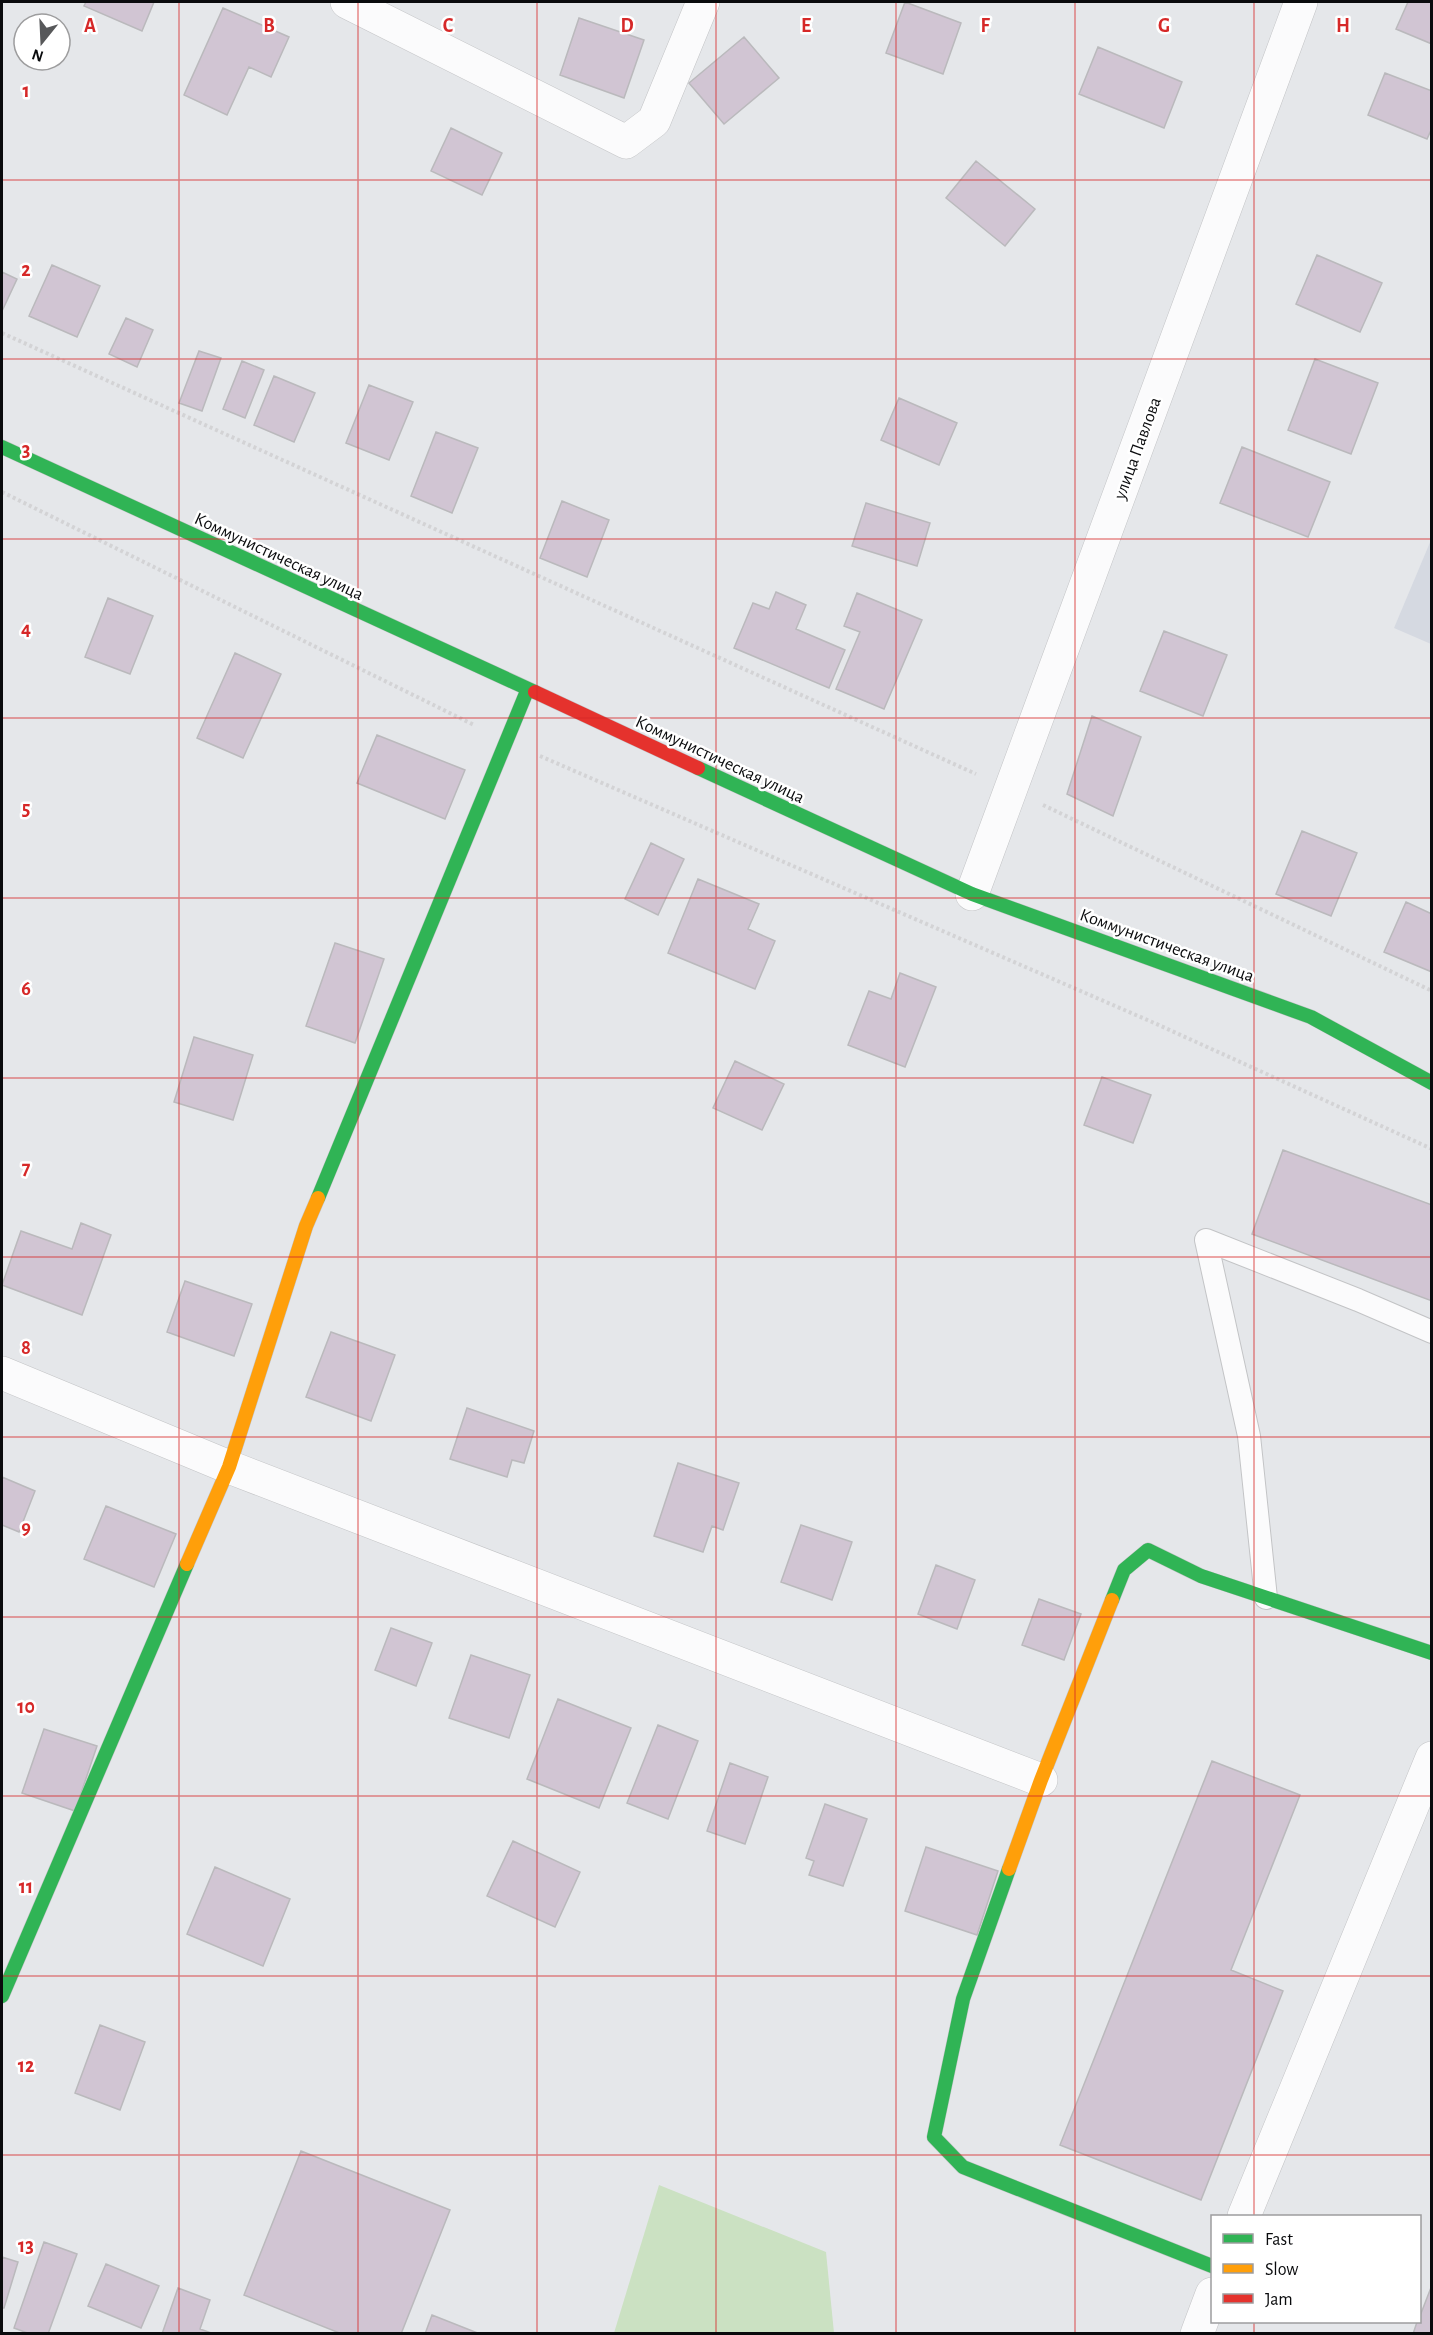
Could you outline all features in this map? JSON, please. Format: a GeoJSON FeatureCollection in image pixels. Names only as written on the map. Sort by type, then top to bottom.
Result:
{"type":"FeatureCollection","features":[{"type":"Feature","properties":{"kind":"street"},"geometry":{"type":"LineString","coordinates":[[348,2],[626,142],[654,121],[703,2]]}},
{"type":"Feature","properties":{"kind":"street","name":"улица Павлова"},"geometry":{"type":"LineString","coordinates":[[972,894],[1301,2]]}},
{"type":"Feature","properties":{"kind":"street","name":"Коммунистическая улица"},"geometry":{"type":"LineString","coordinates":[[2,447],[526,691],[972,894],[1311,1017],[1431,1083]]}},
{"type":"Feature","properties":{"kind":"street"},"geometry":{"type":"LineString","coordinates":[[2,1996],[229,1467],[306,1226],[526,691]]}},
{"type":"Feature","properties":{"kind":"street"},"geometry":{"type":"LineString","coordinates":[[2,1373],[229,1467],[1041,1780]]}},
{"type":"Feature","properties":{"kind":"street"},"geometry":{"type":"LineString","coordinates":[[1211,2266],[963,2167],[934,2137],[963,1999],[1041,1780],[1124,1570],[1148,1550],[1201,1576],[1431,1653]]}},
{"type":"Feature","properties":{"kind":"street"},"geometry":{"type":"LineString","coordinates":[[1245,2215],[1431,1758]]}},
{"type":"Feature","properties":{"kind":"street"},"geometry":{"type":"LineString","coordinates":[[1197,2334],[1211,2297]]}},
{"type":"Feature","properties":{"kind":"lane"},"geometry":{"type":"LineString","coordinates":[[1266,1598],[1249,1436],[1206,1240],[1358,1300],[1431,1332]]}},
{"type":"Feature","properties":{"kind":"path"},"geometry":{"type":"LineString","coordinates":[[2,333],[1010,789],[1431,991]]}},
{"type":"Feature","properties":{"kind":"path"},"geometry":{"type":"LineString","coordinates":[[2,492],[506,741],[1152,1022],[1431,1149]]}},
{"type":"Feature","properties":{"kind":"shaded area"},"geometry":{"type":"Polygon","coordinates":[[[1431,540],[1432,644],[1394,628],[1431,540]]]}},
{"type":"Feature","properties":{"kind":"green space"},"geometry":{"type":"Polygon","coordinates":[[[659,2185],[826,2252],[834,2333],[614,2333],[659,2185]]]}},
{"type":"Feature","properties":{"kind":"building"},"geometry":{"type":"Polygon","coordinates":[[[86,2],[154,2],[142,31],[84,6],[86,2]]]}},
{"type":"Feature","properties":{"kind":"building"},"geometry":{"type":"Polygon","coordinates":[[[905,2],[961,23],[943,74],[886,53],[905,2]]]}},
{"type":"Feature","properties":{"kind":"building"},"geometry":{"type":"Polygon","coordinates":[[[1408,2],[1432,2],[1432,44],[1396,29],[1408,2]]]}},
{"type":"Feature","properties":{"kind":"building"},"geometry":{"type":"Polygon","coordinates":[[[223,8],[289,37],[271,77],[249,67],[227,115],[184,95],[223,8]]]}},
{"type":"Feature","properties":{"kind":"building"},"geometry":{"type":"Polygon","coordinates":[[[579,18],[644,40],[624,98],[560,75],[579,18]]]}},
{"type":"Feature","properties":{"kind":"building"},"geometry":{"type":"Polygon","coordinates":[[[744,37],[779,78],[724,124],[689,83],[744,37]]]}},
{"type":"Feature","properties":{"kind":"building"},"geometry":{"type":"Polygon","coordinates":[[[1098,47],[1182,82],[1164,128],[1079,94],[1098,47]]]}},
{"type":"Feature","properties":{"kind":"building"},"geometry":{"type":"Polygon","coordinates":[[[1385,73],[1432,91],[1432,128],[1427,139],[1368,115],[1385,73]]]}},
{"type":"Feature","properties":{"kind":"building"},"geometry":{"type":"Polygon","coordinates":[[[451,128],[502,153],[482,195],[431,171],[451,128]]]}},
{"type":"Feature","properties":{"kind":"building"},"geometry":{"type":"Polygon","coordinates":[[[976,161],[1035,209],[1005,246],[946,198],[976,161]]]}},
{"type":"Feature","properties":{"kind":"building"},"geometry":{"type":"Polygon","coordinates":[[[1317,255],[1382,283],[1360,332],[1296,304],[1317,255]]]}},
{"type":"Feature","properties":{"kind":"building"},"geometry":{"type":"Polygon","coordinates":[[[52,265],[100,286],[77,337],[29,316],[52,265]]]}},
{"type":"Feature","properties":{"kind":"building"},"geometry":{"type":"Polygon","coordinates":[[[2,272],[17,279],[3,309],[2,308],[2,272]]]}},
{"type":"Feature","properties":{"kind":"building"},"geometry":{"type":"Polygon","coordinates":[[[126,318],[153,330],[137,367],[109,354],[126,318]]]}},
{"type":"Feature","properties":{"kind":"building"},"geometry":{"type":"Polygon","coordinates":[[[199,351],[221,358],[202,411],[179,403],[199,351]]]}},
{"type":"Feature","properties":{"kind":"building"},"geometry":{"type":"Polygon","coordinates":[[[1315,359],[1378,383],[1351,454],[1288,430],[1315,359]]]}},
{"type":"Feature","properties":{"kind":"building"},"geometry":{"type":"Polygon","coordinates":[[[242,361],[264,370],[245,418],[223,409],[242,361]]]}},
{"type":"Feature","properties":{"kind":"building"},"geometry":{"type":"Polygon","coordinates":[[[274,376],[315,393],[294,442],[254,425],[274,376]]]}},
{"type":"Feature","properties":{"kind":"building"},"geometry":{"type":"Polygon","coordinates":[[[369,385],[413,402],[389,460],[346,443],[369,385]]]}},
{"type":"Feature","properties":{"kind":"building"},"geometry":{"type":"Polygon","coordinates":[[[899,398],[957,423],[939,465],[881,440],[899,398]]]}},
{"type":"Feature","properties":{"kind":"building"},"geometry":{"type":"Polygon","coordinates":[[[436,432],[478,448],[452,513],[411,496],[436,432]]]}},
{"type":"Feature","properties":{"kind":"building"},"geometry":{"type":"Polygon","coordinates":[[[1242,447],[1330,482],[1308,537],[1220,503],[1242,447]]]}},
{"type":"Feature","properties":{"kind":"building"},"geometry":{"type":"Polygon","coordinates":[[[562,501],[609,520],[587,577],[540,558],[562,501]]]}},
{"type":"Feature","properties":{"kind":"building"},"geometry":{"type":"Polygon","coordinates":[[[866,503],[930,523],[917,566],[852,546],[866,503]]]}},
{"type":"Feature","properties":{"kind":"building"},"geometry":{"type":"Polygon","coordinates":[[[776,592],[806,605],[796,629],[845,650],[829,688],[734,648],[753,603],[769,609],[776,592]]]}},
{"type":"Feature","properties":{"kind":"building"},"geometry":{"type":"Polygon","coordinates":[[[857,593],[922,620],[884,709],[836,689],[860,632],[844,626],[857,593]]]}},
{"type":"Feature","properties":{"kind":"building"},"geometry":{"type":"Polygon","coordinates":[[[108,598],[153,616],[130,674],[85,657],[108,598]]]}},
{"type":"Feature","properties":{"kind":"building"},"geometry":{"type":"Polygon","coordinates":[[[1164,631],[1227,655],[1203,716],[1140,691],[1164,631]]]}},
{"type":"Feature","properties":{"kind":"building"},"geometry":{"type":"Polygon","coordinates":[[[235,653],[281,674],[243,758],[197,738],[235,653]]]}},
{"type":"Feature","properties":{"kind":"building"},"geometry":{"type":"Polygon","coordinates":[[[1092,716],[1141,737],[1113,816],[1067,794],[1092,716]]]}},
{"type":"Feature","properties":{"kind":"building"},"geometry":{"type":"Polygon","coordinates":[[[377,735],[465,770],[445,819],[357,783],[377,735]]]}},
{"type":"Feature","properties":{"kind":"building"},"geometry":{"type":"Polygon","coordinates":[[[1302,831],[1357,853],[1331,916],[1276,894],[1302,831]]]}},
{"type":"Feature","properties":{"kind":"building"},"geometry":{"type":"Polygon","coordinates":[[[651,843],[684,859],[658,915],[625,899],[651,843]]]}},
{"type":"Feature","properties":{"kind":"building"},"geometry":{"type":"Polygon","coordinates":[[[698,879],[759,904],[748,929],[775,941],[755,989],[668,953],[698,879]]]}},
{"type":"Feature","properties":{"kind":"building"},"geometry":{"type":"Polygon","coordinates":[[[1406,902],[1432,914],[1432,972],[1384,952],[1406,902]]]}},
{"type":"Feature","properties":{"kind":"building"},"geometry":{"type":"Polygon","coordinates":[[[335,943],[384,959],[355,1043],[306,1026],[335,943]]]}},
{"type":"Feature","properties":{"kind":"building"},"geometry":{"type":"Polygon","coordinates":[[[900,973],[936,987],[905,1067],[848,1045],[869,991],[891,999],[900,973]]]}},
{"type":"Feature","properties":{"kind":"building"},"geometry":{"type":"Polygon","coordinates":[[[194,1037],[253,1055],[233,1120],[174,1102],[194,1037]]]}},
{"type":"Feature","properties":{"kind":"building"},"geometry":{"type":"Polygon","coordinates":[[[735,1061],[784,1084],[762,1130],[713,1108],[735,1061]]]}},
{"type":"Feature","properties":{"kind":"building"},"geometry":{"type":"Polygon","coordinates":[[[1102,1077],[1151,1095],[1133,1143],[1084,1125],[1102,1077]]]}},
{"type":"Feature","properties":{"kind":"building"},"geometry":{"type":"Polygon","coordinates":[[[1283,1150],[1432,1205],[1432,1301],[1252,1234],[1283,1150]]]}},
{"type":"Feature","properties":{"kind":"building"},"geometry":{"type":"Polygon","coordinates":[[[81,1223],[111,1235],[82,1315],[2,1285],[21,1231],[72,1249],[81,1223]]]}},
{"type":"Feature","properties":{"kind":"building"},"geometry":{"type":"Polygon","coordinates":[[[185,1281],[252,1304],[234,1356],[167,1332],[185,1281]]]}},
{"type":"Feature","properties":{"kind":"building"},"geometry":{"type":"Polygon","coordinates":[[[331,1332],[395,1355],[371,1421],[306,1397],[331,1332]]]}},
{"type":"Feature","properties":{"kind":"building"},"geometry":{"type":"Polygon","coordinates":[[[467,1408],[534,1431],[524,1463],[512,1460],[507,1477],[450,1459],[467,1408]]]}},
{"type":"Feature","properties":{"kind":"building"},"geometry":{"type":"Polygon","coordinates":[[[678,1463],[739,1483],[723,1530],[712,1526],[703,1552],[654,1536],[678,1463]]]}},
{"type":"Feature","properties":{"kind":"building"},"geometry":{"type":"Polygon","coordinates":[[[2,1477],[35,1491],[19,1532],[2,1525],[2,1477]]]}},
{"type":"Feature","properties":{"kind":"building"},"geometry":{"type":"Polygon","coordinates":[[[106,1506],[176,1534],[154,1587],[84,1559],[106,1506]]]}},
{"type":"Feature","properties":{"kind":"building"},"geometry":{"type":"Polygon","coordinates":[[[801,1525],[852,1542],[832,1600],[781,1582],[801,1525]]]}},
{"type":"Feature","properties":{"kind":"building"},"geometry":{"type":"Polygon","coordinates":[[[936,1565],[975,1580],[957,1629],[918,1614],[936,1565]]]}},
{"type":"Feature","properties":{"kind":"building"},"geometry":{"type":"Polygon","coordinates":[[[1039,1599],[1081,1614],[1064,1660],[1022,1645],[1039,1599]]]}},
{"type":"Feature","properties":{"kind":"building"},"geometry":{"type":"Polygon","coordinates":[[[391,1628],[432,1643],[416,1686],[375,1670],[391,1628]]]}},
{"type":"Feature","properties":{"kind":"building"},"geometry":{"type":"Polygon","coordinates":[[[471,1655],[530,1675],[509,1738],[449,1718],[471,1655]]]}},
{"type":"Feature","properties":{"kind":"building"},"geometry":{"type":"Polygon","coordinates":[[[558,1699],[631,1728],[599,1808],[527,1779],[558,1699]]]}},
{"type":"Feature","properties":{"kind":"building"},"geometry":{"type":"Polygon","coordinates":[[[658,1725],[698,1741],[668,1819],[627,1803],[658,1725]]]}},
{"type":"Feature","properties":{"kind":"building"},"geometry":{"type":"Polygon","coordinates":[[[44,1729],[97,1746],[75,1811],[22,1793],[44,1729]]]}},
{"type":"Feature","properties":{"kind":"building"},"geometry":{"type":"Polygon","coordinates":[[[1212,1761],[1300,1795],[1231,1970],[1283,1991],[1201,2200],[1060,2145],[1212,1761]]]}},
{"type":"Feature","properties":{"kind":"building"},"geometry":{"type":"Polygon","coordinates":[[[730,1763],[768,1777],[745,1844],[707,1831],[730,1763]]]}},
{"type":"Feature","properties":{"kind":"building"},"geometry":{"type":"Polygon","coordinates":[[[825,1804],[867,1819],[843,1886],[809,1875],[814,1861],[806,1858],[825,1804]]]}},
{"type":"Feature","properties":{"kind":"building"},"geometry":{"type":"Polygon","coordinates":[[[513,1841],[580,1872],[555,1927],[487,1896],[513,1841]]]}},
{"type":"Feature","properties":{"kind":"building"},"geometry":{"type":"Polygon","coordinates":[[[926,1847],[998,1871],[977,1935],[905,1911],[926,1847]]]}},
{"type":"Feature","properties":{"kind":"building"},"geometry":{"type":"Polygon","coordinates":[[[215,1867],[290,1899],[263,1966],[187,1934],[215,1867]]]}},
{"type":"Feature","properties":{"kind":"building"},"geometry":{"type":"Polygon","coordinates":[[[100,2025],[145,2042],[120,2110],[75,2093],[100,2025]]]}},
{"type":"Feature","properties":{"kind":"building"},"geometry":{"type":"Polygon","coordinates":[[[301,2151],[450,2210],[401,2334],[342,2334],[244,2295],[301,2151]]]}},
{"type":"Feature","properties":{"kind":"building"},"geometry":{"type":"Polygon","coordinates":[[[44,2242],[77,2254],[48,2334],[30,2334],[14,2328],[44,2242]]]}},
{"type":"Feature","properties":{"kind":"building"},"geometry":{"type":"Polygon","coordinates":[[[2,2257],[18,2262],[4,2308],[2,2308],[2,2257]]]}},
{"type":"Feature","properties":{"kind":"building"},"geometry":{"type":"Polygon","coordinates":[[[106,2264],[159,2286],[141,2328],[88,2306],[106,2264]]]}},
{"type":"Feature","properties":{"kind":"building"},"geometry":{"type":"Polygon","coordinates":[[[1432,2285],[1432,2334],[1413,2334],[1417,2323],[1421,2323],[1421,2313],[1432,2285]]]}},
{"type":"Feature","properties":{"kind":"building"},"geometry":{"type":"Polygon","coordinates":[[[178,2288],[210,2300],[200,2329],[214,2334],[162,2334],[178,2288]]]}},
{"type":"Feature","properties":{"kind":"building"},"geometry":{"type":"Polygon","coordinates":[[[432,2315],[480,2334],[425,2334],[432,2315]]]}},
{"type":"Feature","properties":{"kind":"traffic: fast"},"geometry":{"type":"LineString","coordinates":[[2,447],[535,692]]}},
{"type":"Feature","properties":{"kind":"traffic: fast"},"geometry":{"type":"LineString","coordinates":[[318,1198],[527,691]]}},
{"type":"Feature","properties":{"kind":"traffic: fast"},"geometry":{"type":"LineString","coordinates":[[698,768],[972,894],[1311,1017],[1432,1083]]}},
{"type":"Feature","properties":{"kind":"traffic: fast"},"geometry":{"type":"LineString","coordinates":[[1112,1600],[1124,1570],[1148,1550],[1201,1576],[1432,1653]]}},
{"type":"Feature","properties":{"kind":"traffic: fast"},"geometry":{"type":"LineString","coordinates":[[2,1996],[187,1564]]}},
{"type":"Feature","properties":{"kind":"traffic: fast"},"geometry":{"type":"LineString","coordinates":[[1009,1869],[963,1999],[934,2137],[963,2167],[1211,2266]]}},
{"type":"Feature","properties":{"kind":"traffic: slow"},"geometry":{"type":"LineString","coordinates":[[187,1564],[229,1467],[306,1226],[318,1198]]}},
{"type":"Feature","properties":{"kind":"traffic: slow"},"geometry":{"type":"LineString","coordinates":[[1009,1869],[1041,1780],[1112,1600]]}},
{"type":"Feature","properties":{"kind":"traffic: jam"},"geometry":{"type":"LineString","coordinates":[[535,692],[698,768]]}}]}
